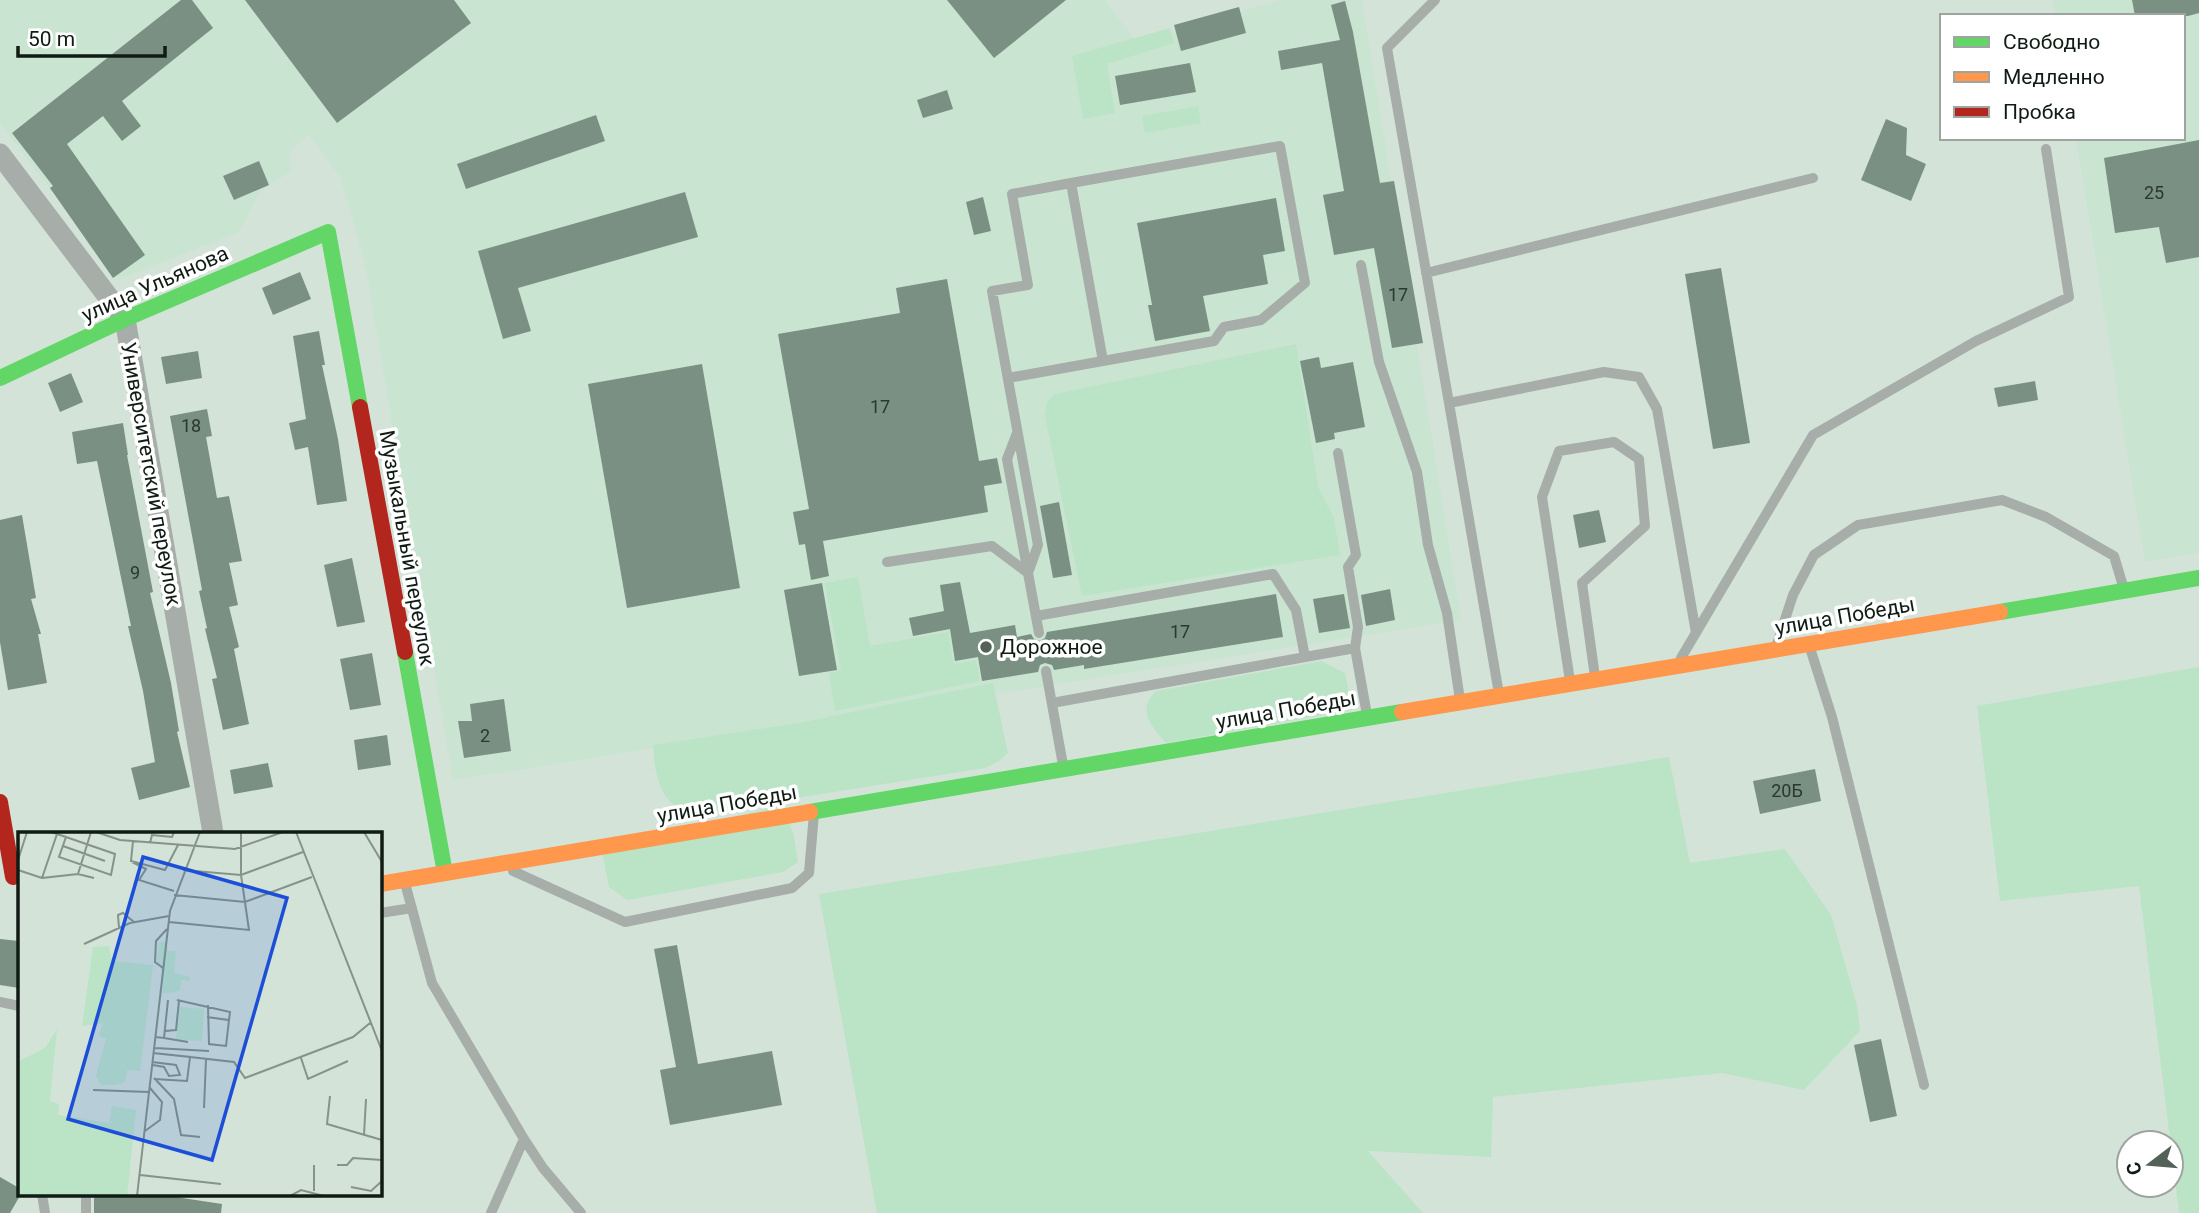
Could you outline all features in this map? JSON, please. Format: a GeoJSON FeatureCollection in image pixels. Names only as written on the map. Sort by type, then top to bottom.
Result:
{"type":"FeatureCollection","features":[{"type":"Feature","properties":{"kind":"main road","name":"улица Ульянова"},"geometry":{"type":"LineString","coordinates":[[0,378],[125,319],[328,232]]}},
{"type":"Feature","properties":{"kind":"main road","name":"Музыкальный переулок"},"geometry":{"type":"LineString","coordinates":[[328,232],[445,873]]}},
{"type":"Feature","properties":{"kind":"main road","name":"улица Победы"},"geometry":{"type":"LineString","coordinates":[[382,884],[2199,578]]}},
{"type":"Feature","properties":{"kind":"main road"},"geometry":{"type":"LineString","coordinates":[[0,802],[11,877]]}},
{"type":"Feature","properties":{"kind":"street","name":"Университетский переулок"},"geometry":{"type":"LineString","coordinates":[[0,154],[125,319],[213,832]]}},
{"type":"Feature","properties":{"kind":"lane"},"geometry":{"type":"LineString","coordinates":[[1435,0],[1387,48],[1499,696]]}},
{"type":"Feature","properties":{"kind":"lane"},"geometry":{"type":"LineString","coordinates":[[1008,378],[1214,341],[1224,327],[1261,320],[1305,283],[1280,146],[1012,194],[1028,285],[992,291],[1008,378],[1018,432],[1007,459],[1039,633]]}},
{"type":"Feature","properties":{"kind":"lane"},"geometry":{"type":"LineString","coordinates":[[1676,666],[1813,435],[1976,341],[2069,297],[2046,149]]}},
{"type":"Feature","properties":{"kind":"lane"},"geometry":{"type":"LineString","coordinates":[[1426,273],[1813,178]]}},
{"type":"Feature","properties":{"kind":"lane"},"geometry":{"type":"LineString","coordinates":[[1071,183],[1103,361]]}},
{"type":"Feature","properties":{"kind":"lane"},"geometry":{"type":"LineString","coordinates":[[1361,265],[1379,362],[1417,472],[1428,545],[1447,613],[1460,702]]}},
{"type":"Feature","properties":{"kind":"lane"},"geometry":{"type":"LineString","coordinates":[[1449,403],[1604,372],[1639,377],[1657,409],[1696,633]]}},
{"type":"Feature","properties":{"kind":"lane"},"geometry":{"type":"LineString","coordinates":[[1570,684],[1542,497],[1559,451],[1614,442],[1639,459],[1646,526],[1582,583],[1595,680]]}},
{"type":"Feature","properties":{"kind":"lane"},"geometry":{"type":"LineString","coordinates":[[1338,453],[1356,555],[1348,567],[1358,626],[1355,649],[1367,718]]}},
{"type":"Feature","properties":{"kind":"lane"},"geometry":{"type":"LineString","coordinates":[[1776,649],[1793,595],[1814,555],[1858,525],[2002,500],[2046,517],[2114,556],[2124,591]]}},
{"type":"Feature","properties":{"kind":"lane"},"geometry":{"type":"LineString","coordinates":[[887,562],[992,546],[1028,573]]}},
{"type":"Feature","properties":{"kind":"lane"},"geometry":{"type":"LineString","coordinates":[[1036,616],[1273,574],[1296,610],[1305,657]]}},
{"type":"Feature","properties":{"kind":"lane"},"geometry":{"type":"LineString","coordinates":[[1809,644],[1832,718],[1924,1085]]}},
{"type":"Feature","properties":{"kind":"lane"},"geometry":{"type":"LineString","coordinates":[[1052,703],[1355,649]]}},
{"type":"Feature","properties":{"kind":"lane"},"geometry":{"type":"LineString","coordinates":[[1046,671],[1063,769]]}},
{"type":"Feature","properties":{"kind":"lane"},"geometry":{"type":"LineString","coordinates":[[498,864],[625,922],[792,887],[809,873],[814,811]]}},
{"type":"Feature","properties":{"kind":"lane"},"geometry":{"type":"LineString","coordinates":[[404,880],[432,983],[524,1139],[581,1213]]}},
{"type":"Feature","properties":{"kind":"lane"},"geometry":{"type":"LineString","coordinates":[[382,913],[412,908]]}},
{"type":"Feature","properties":{"kind":"lane"},"geometry":{"type":"LineString","coordinates":[[0,1002],[18,1006]]}},
{"type":"Feature","properties":{"kind":"lane"},"geometry":{"type":"LineString","coordinates":[[491,1213],[524,1139]]}},
{"type":"Feature","properties":{"kind":"shaded area"},"geometry":{"type":"Polygon","coordinates":[[[0,0],[1105,0],[1137,43],[1280,0],[1362,0],[1461,620],[453,780],[365,263],[340,177],[309,134],[290,150],[290,172],[261,190],[239,232],[119,279],[0,123],[0,0]]]}},
{"type":"Feature","properties":{"kind":"shaded area"},"geometry":{"type":"Polygon","coordinates":[[[2053,0],[2199,0],[2199,553],[2145,562],[2076,140],[2185,140],[2185,14],[2056,14],[2053,0]]]}},
{"type":"Feature","properties":{"kind":"shaded area"},"geometry":{"type":"Polygon","coordinates":[[[1170,28],[1174,43],[1107,64],[1115,113],[1083,119],[1072,56],[1170,28]]]}},
{"type":"Feature","properties":{"kind":"shaded area"},"geometry":{"type":"Polygon","coordinates":[[[1198,106],[1201,123],[1145,133],[1142,116],[1198,106]]]}},
{"type":"Feature","properties":{"kind":"shaded area"},"geometry":{"type":"Polygon","coordinates":[[[1296,344],[1318,487],[1334,518],[1340,555],[1082,596],[1045,416],[1047,402],[1055,394],[1296,344]]]}},
{"type":"Feature","properties":{"kind":"shaded area"},"geometry":{"type":"Polygon","coordinates":[[[858,577],[870,646],[948,632],[954,664],[976,660],[980,681],[835,711],[829,673],[841,670],[825,583],[858,577]]]}},
{"type":"Feature","properties":{"kind":"shaded area"},"geometry":{"type":"Polygon","coordinates":[[[1321,661],[1345,673],[1352,710],[1166,743],[1148,718],[1147,705],[1156,691],[1321,661]]]}},
{"type":"Feature","properties":{"kind":"shaded area"},"geometry":{"type":"Polygon","coordinates":[[[2199,667],[2199,1213],[2179,1213],[2177,1199],[2185,1199],[2185,1129],[2169,1129],[2139,886],[2000,901],[1977,706],[2199,667]]]}},
{"type":"Feature","properties":{"kind":"shaded area"},"geometry":{"type":"Polygon","coordinates":[[[993,683],[1008,753],[985,768],[689,815],[671,803],[657,777],[653,745],[799,723],[993,683]]]}},
{"type":"Feature","properties":{"kind":"shaded area"},"geometry":{"type":"Polygon","coordinates":[[[1669,757],[1690,863],[1785,849],[1831,915],[1857,1005],[1860,1031],[1804,1090],[1722,1073],[1493,1097],[1491,1157],[1368,1151],[1423,1213],[877,1213],[819,894],[1669,757]]]}},
{"type":"Feature","properties":{"kind":"shaded area"},"geometry":{"type":"Polygon","coordinates":[[[781,806],[793,832],[798,862],[783,872],[627,900],[609,887],[601,847],[781,806]]]}},
{"type":"Feature","properties":{"kind":"building"},"geometry":{"type":"Polygon","coordinates":[[[181,0],[192,0],[213,28],[122,101],[141,126],[122,141],[103,116],[67,144],[145,255],[113,278],[50,188],[53,186],[12,133],[181,0]]]}},
{"type":"Feature","properties":{"kind":"building"},"geometry":{"type":"Polygon","coordinates":[[[245,0],[454,0],[471,23],[337,123],[245,0]]]}},
{"type":"Feature","properties":{"kind":"building"},"geometry":{"type":"Polygon","coordinates":[[[947,0],[1066,0],[994,58],[947,0]]]}},
{"type":"Feature","properties":{"kind":"building"},"geometry":{"type":"Polygon","coordinates":[[[2132,0],[2199,0],[2199,13],[2188,16],[2135,14],[2132,0]]]}},
{"type":"Feature","properties":{"kind":"building"},"geometry":{"type":"Polygon","coordinates":[[[1345,1],[1380,183],[1394,181],[1423,343],[1392,348],[1374,248],[1334,255],[1323,195],[1344,191],[1322,63],[1281,70],[1278,51],[1340,40],[1331,5],[1345,1]]]}},
{"type":"Feature","properties":{"kind":"building"},"geometry":{"type":"Polygon","coordinates":[[[1239,7],[1246,33],[1181,51],[1174,25],[1239,7]]]}},
{"type":"Feature","properties":{"kind":"building"},"geometry":{"type":"Polygon","coordinates":[[[1190,63],[1196,92],[1120,105],[1115,76],[1190,63]]]}},
{"type":"Feature","properties":{"kind":"building"},"geometry":{"type":"Polygon","coordinates":[[[947,90],[953,109],[923,118],[917,100],[947,90]]]}},
{"type":"Feature","properties":{"kind":"building"},"geometry":{"type":"Polygon","coordinates":[[[596,115],[605,141],[466,189],[457,164],[596,115]]]}},
{"type":"Feature","properties":{"kind":"building"},"geometry":{"type":"Polygon","coordinates":[[[1886,119],[1907,128],[1906,155],[1926,164],[1911,201],[1861,180],[1886,119]]]}},
{"type":"Feature","properties":{"kind":"building"},"geometry":{"type":"Polygon","coordinates":[[[2199,140],[2199,257],[2166,263],[2159,227],[2115,233],[2104,158],[2199,140]]]}},
{"type":"Feature","properties":{"kind":"building"},"geometry":{"type":"Polygon","coordinates":[[[259,161],[269,185],[234,200],[223,176],[259,161]]]}},
{"type":"Feature","properties":{"kind":"building"},"geometry":{"type":"Polygon","coordinates":[[[685,192],[698,237],[518,288],[531,331],[503,339],[478,251],[685,192]]]}},
{"type":"Feature","properties":{"kind":"building"},"geometry":{"type":"Polygon","coordinates":[[[983,197],[991,231],[974,235],[966,202],[983,197]]]}},
{"type":"Feature","properties":{"kind":"building"},"geometry":{"type":"Polygon","coordinates":[[[1276,198],[1285,251],[1263,255],[1268,284],[1203,296],[1210,331],[1155,341],[1148,305],[1152,305],[1137,223],[1276,198]]]}},
{"type":"Feature","properties":{"kind":"building"},"geometry":{"type":"Polygon","coordinates":[[[1721,268],[1750,443],[1713,449],[1685,274],[1721,268]]]}},
{"type":"Feature","properties":{"kind":"building"},"geometry":{"type":"Polygon","coordinates":[[[300,272],[311,299],[273,315],[262,288],[300,272]]]}},
{"type":"Feature","properties":{"kind":"building"},"geometry":{"type":"Polygon","coordinates":[[[947,279],[979,461],[997,458],[1002,483],[984,486],[988,512],[823,541],[829,576],[811,580],[805,544],[799,545],[793,512],[809,509],[778,334],[900,313],[896,288],[947,279]]]}},
{"type":"Feature","properties":{"kind":"building"},"geometry":{"type":"Polygon","coordinates":[[[319,331],[325,365],[322,365],[338,439],[347,501],[317,505],[308,447],[295,450],[289,423],[306,419],[293,336],[319,331]]]}},
{"type":"Feature","properties":{"kind":"building"},"geometry":{"type":"Polygon","coordinates":[[[198,351],[202,378],[166,384],[161,357],[198,351]]]}},
{"type":"Feature","properties":{"kind":"building"},"geometry":{"type":"Polygon","coordinates":[[[1319,357],[1321,368],[1353,362],[1365,427],[1334,433],[1335,439],[1316,443],[1300,361],[1319,357]]]}},
{"type":"Feature","properties":{"kind":"building"},"geometry":{"type":"Polygon","coordinates":[[[702,364],[740,588],[627,608],[588,384],[702,364]]]}},
{"type":"Feature","properties":{"kind":"building"},"geometry":{"type":"Polygon","coordinates":[[[71,373],[83,402],[60,412],[48,383],[71,373]]]}},
{"type":"Feature","properties":{"kind":"building"},"geometry":{"type":"Polygon","coordinates":[[[2035,381],[2038,400],[1998,407],[1994,388],[2035,381]]]}},
{"type":"Feature","properties":{"kind":"building"},"geometry":{"type":"Polygon","coordinates":[[[207,409],[212,436],[206,437],[217,498],[229,496],[242,561],[229,563],[238,605],[229,607],[239,647],[234,649],[249,724],[223,730],[212,679],[217,678],[205,629],[207,628],[199,591],[202,590],[170,416],[207,409]]]}},
{"type":"Feature","properties":{"kind":"building"},"geometry":{"type":"Polygon","coordinates":[[[123,423],[153,592],[150,593],[171,683],[179,731],[177,732],[190,787],[139,800],[131,768],[155,762],[143,691],[97,461],[77,464],[72,432],[123,423]]]}},
{"type":"Feature","properties":{"kind":"building"},"geometry":{"type":"Polygon","coordinates":[[[1059,502],[1072,575],[1053,578],[1040,506],[1059,502]]]}},
{"type":"Feature","properties":{"kind":"building"},"geometry":{"type":"Polygon","coordinates":[[[1599,510],[1606,542],[1579,548],[1573,515],[1599,510]]]}},
{"type":"Feature","properties":{"kind":"building"},"geometry":{"type":"Polygon","coordinates":[[[22,515],[36,598],[31,599],[41,634],[38,634],[47,683],[8,690],[0,642],[0,520],[22,515]]]}},
{"type":"Feature","properties":{"kind":"building"},"geometry":{"type":"Polygon","coordinates":[[[352,558],[365,622],[337,627],[324,565],[352,558]]]}},
{"type":"Feature","properties":{"kind":"building"},"geometry":{"type":"Polygon","coordinates":[[[960,582],[970,633],[1015,625],[1017,637],[1031,634],[1034,639],[1040,641],[1045,638],[1047,632],[1276,594],[1283,637],[1084,669],[1084,665],[1054,670],[1052,665],[1045,663],[1040,665],[1038,672],[982,681],[978,657],[955,661],[950,629],[913,636],[909,618],[944,611],[940,585],[960,582]]]}},
{"type":"Feature","properties":{"kind":"building"},"geometry":{"type":"Polygon","coordinates":[[[822,583],[837,670],[799,676],[784,590],[822,583]]]}},
{"type":"Feature","properties":{"kind":"building"},"geometry":{"type":"Polygon","coordinates":[[[1390,589],[1395,620],[1366,626],[1361,595],[1390,589]]]}},
{"type":"Feature","properties":{"kind":"building"},"geometry":{"type":"Polygon","coordinates":[[[1344,594],[1350,628],[1319,633],[1313,599],[1344,594]]]}},
{"type":"Feature","properties":{"kind":"building"},"geometry":{"type":"Polygon","coordinates":[[[372,653],[381,705],[350,710],[340,659],[372,653]]]}},
{"type":"Feature","properties":{"kind":"building"},"geometry":{"type":"Polygon","coordinates":[[[504,699],[511,751],[464,758],[458,721],[472,721],[470,704],[504,699]]]}},
{"type":"Feature","properties":{"kind":"building"},"geometry":{"type":"Polygon","coordinates":[[[387,735],[391,765],[358,770],[354,740],[387,735]]]}},
{"type":"Feature","properties":{"kind":"building"},"geometry":{"type":"Polygon","coordinates":[[[268,763],[273,787],[234,794],[230,770],[268,763]]]}},
{"type":"Feature","properties":{"kind":"building"},"geometry":{"type":"Polygon","coordinates":[[[1815,769],[1821,801],[1760,814],[1753,781],[1815,769]]]}},
{"type":"Feature","properties":{"kind":"building"},"geometry":{"type":"Polygon","coordinates":[[[0,939],[18,941],[18,988],[0,985],[0,939]]]}},
{"type":"Feature","properties":{"kind":"building"},"geometry":{"type":"Polygon","coordinates":[[[677,945],[698,1064],[772,1051],[782,1105],[670,1125],[660,1070],[676,1067],[654,949],[677,945]]]}},
{"type":"Feature","properties":{"kind":"building"},"geometry":{"type":"Polygon","coordinates":[[[1881,1039],[1897,1116],[1870,1122],[1854,1045],[1881,1039]]]}},
{"type":"Feature","properties":{"kind":"building"},"geometry":{"type":"Polygon","coordinates":[[[0,1177],[18,1187],[20,1196],[10,1213],[0,1213],[0,1177]]]}},
{"type":"Feature","properties":{"kind":"building"},"geometry":{"type":"Polygon","coordinates":[[[94,1196],[169,1196],[222,1204],[221,1213],[94,1213],[94,1196]]]}},
{"type":"Feature","properties":{"kind":"traffic: fast"},"geometry":{"type":"LineString","coordinates":[[0,378],[125,319],[328,232],[360,407]]}},
{"type":"Feature","properties":{"kind":"traffic: fast"},"geometry":{"type":"LineString","coordinates":[[2000,612],[2199,578]]}},
{"type":"Feature","properties":{"kind":"traffic: fast"},"geometry":{"type":"LineString","coordinates":[[405,652],[445,873]]}},
{"type":"Feature","properties":{"kind":"traffic: fast"},"geometry":{"type":"LineString","coordinates":[[810,812],[1402,712]]}},
{"type":"Feature","properties":{"kind":"traffic: slow"},"geometry":{"type":"LineString","coordinates":[[1402,712],[2000,612]]}},
{"type":"Feature","properties":{"kind":"traffic: slow"},"geometry":{"type":"LineString","coordinates":[[382,884],[810,812]]}},
{"type":"Feature","properties":{"kind":"traffic: jam"},"geometry":{"type":"LineString","coordinates":[[360,407],[405,652]]}},
{"type":"Feature","properties":{"kind":"traffic: jam"},"geometry":{"type":"LineString","coordinates":[[0,802],[13,877]]}},
{"type":"Feature","properties":{"kind":"place","name":"Дорожное"},"geometry":{"type":"Point","coordinates":[986,647]}}]}
